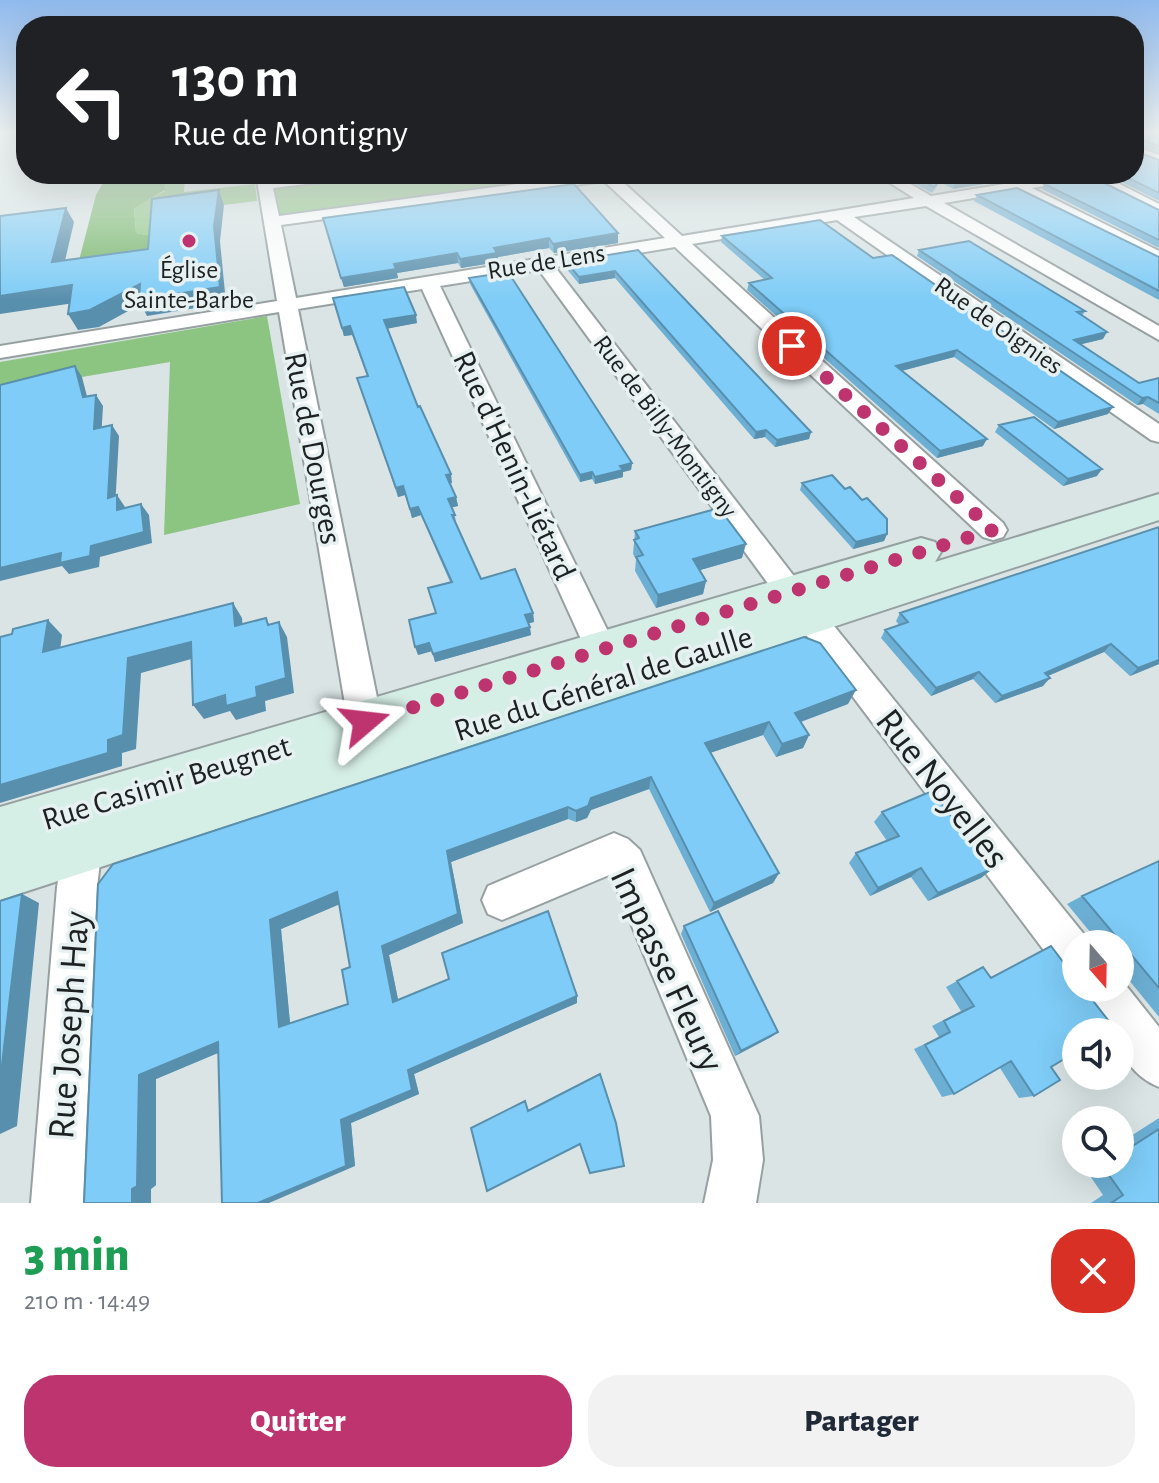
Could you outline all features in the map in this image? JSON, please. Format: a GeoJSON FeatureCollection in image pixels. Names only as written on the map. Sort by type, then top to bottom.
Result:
{"type":"FeatureCollection","features":[{"type":"Feature","properties":{"kind":"main road","name":"Rue Casimir Beugnet"},"geometry":{"type":"LineString","coordinates":[[0,833],[601,650],[800,605],[993,530],[1159,479]]}},
{"type":"Feature","properties":{"kind":"main road","name":"Rue du Général de Gaulle"},"geometry":{"type":"LineString","coordinates":[[0,872],[800,605],[1159,507]]}},
{"type":"Feature","properties":{"kind":"street","name":"Rue de Dourges"},"geometry":{"type":"LineString","coordinates":[[265,188],[365,722]]}},
{"type":"Feature","properties":{"kind":"street"},"geometry":{"type":"LineString","coordinates":[[270,222],[512,188]]}},
{"type":"Feature","properties":{"kind":"street"},"geometry":{"type":"LineString","coordinates":[[620,188],[993,530]]}},
{"type":"Feature","properties":{"kind":"street"},"geometry":{"type":"LineString","coordinates":[[907,188],[1159,334]]}},
{"type":"Feature","properties":{"kind":"street","name":"Rue de Lens"},"geometry":{"type":"LineString","coordinates":[[0,352],[1004,188]]}},
{"type":"Feature","properties":{"kind":"street"},"geometry":{"type":"LineString","coordinates":[[1020,188],[1159,258]]}},
{"type":"Feature","properties":{"kind":"street"},"geometry":{"type":"LineString","coordinates":[[1118,188],[1159,210]]}},
{"type":"Feature","properties":{"kind":"street","name":"Rue de Oignies"},"geometry":{"type":"LineString","coordinates":[[840,215],[1159,435]]}},
{"type":"Feature","properties":{"kind":"street","name":"Rue de Billy-Montigny"},"geometry":{"type":"LineString","coordinates":[[542,262],[800,605]]}},
{"type":"Feature","properties":{"kind":"street","name":"Rue d'Henin-Liétard"},"geometry":{"type":"LineString","coordinates":[[428,281],[601,650]]}},
{"type":"Feature","properties":{"kind":"street","name":"Rue Noyelles"},"geometry":{"type":"LineString","coordinates":[[800,605],[1062,940]]}},
{"type":"Feature","properties":{"kind":"street","name":"Rue Joseph Hay"},"geometry":{"type":"LineString","coordinates":[[57,1203],[77,887],[83,846]]}},
{"type":"Feature","properties":{"kind":"street","name":"Impasse Fleury"},"geometry":{"type":"LineString","coordinates":[[502,900],[614,853],[626,864],[735,1116],[741,1152],[730,1203]]}},
{"type":"Feature","properties":{"kind":"street"},"geometry":{"type":"LineString","coordinates":[[1111,1002],[1159,1064]]}},
{"type":"Feature","properties":{"kind":"green space"},"geometry":{"type":"Polygon","coordinates":[[[100,188],[165,188],[134,208],[136,233],[157,237],[156,261],[76,272],[100,188]]]}},
{"type":"Feature","properties":{"kind":"green space"},"geometry":{"type":"Polygon","coordinates":[[[165,188],[184,188],[184,192],[255,188],[257,201],[159,213],[157,237],[136,233],[134,207],[165,188]]]}},
{"type":"Feature","properties":{"kind":"green space"},"geometry":{"type":"Polygon","coordinates":[[[282,188],[493,188],[281,218],[275,189],[282,188]]]}},
{"type":"Feature","properties":{"kind":"green space"},"geometry":{"type":"Polygon","coordinates":[[[267,316],[300,504],[164,535],[170,362],[82,377],[0,398],[0,362],[267,316]]]}},
{"type":"Feature","properties":{"kind":"building"},"geometry":{"type":"Polygon","coordinates":[[[543,188],[578,188],[618,233],[553,244],[549,238],[494,248],[497,253],[460,259],[457,253],[394,264],[396,269],[341,278],[323,218],[543,188]]]}},
{"type":"Feature","properties":{"kind":"building"},"geometry":{"type":"Polygon","coordinates":[[[1017,188],[1159,257],[1159,291],[977,195],[1017,188]]]}},
{"type":"Feature","properties":{"kind":"building"},"geometry":{"type":"Polygon","coordinates":[[[1053,188],[1115,188],[1159,210],[1159,240],[1053,188]]]}},
{"type":"Feature","properties":{"kind":"building"},"geometry":{"type":"Polygon","coordinates":[[[219,190],[214,226],[220,287],[139,300],[140,284],[90,310],[68,314],[72,285],[0,296],[0,216],[66,208],[52,262],[148,249],[152,199],[219,190]]]}},
{"type":"Feature","properties":{"kind":"building"},"geometry":{"type":"Polygon","coordinates":[[[820,220],[873,258],[892,255],[1113,407],[1058,422],[957,350],[896,366],[987,439],[940,451],[749,283],[772,278],[722,236],[820,220]]]}},
{"type":"Feature","properties":{"kind":"building"},"geometry":{"type":"Polygon","coordinates":[[[969,241],[1085,311],[1077,312],[1107,332],[1074,340],[1139,383],[1159,378],[1159,403],[1148,397],[1142,398],[919,250],[969,241]]]}},
{"type":"Feature","properties":{"kind":"building"},"geometry":{"type":"Polygon","coordinates":[[[638,250],[811,432],[777,440],[766,430],[756,432],[615,271],[579,277],[566,262],[638,250]]]}},
{"type":"Feature","properties":{"kind":"building"},"geometry":{"type":"Polygon","coordinates":[[[508,272],[632,463],[620,466],[623,470],[595,477],[592,472],[580,475],[469,278],[508,272]]]}},
{"type":"Feature","properties":{"kind":"building"},"geometry":{"type":"Polygon","coordinates":[[[404,287],[416,315],[384,320],[418,407],[451,474],[446,475],[456,497],[448,499],[455,515],[452,515],[481,579],[515,569],[533,613],[525,615],[530,627],[433,654],[429,643],[415,647],[409,620],[436,613],[428,588],[452,582],[418,507],[410,509],[403,486],[396,488],[357,378],[368,376],[350,326],[342,328],[333,298],[404,287]]]}},
{"type":"Feature","properties":{"kind":"building"},"geometry":{"type":"Polygon","coordinates":[[[75,366],[83,397],[96,395],[94,429],[112,425],[108,498],[117,495],[117,510],[141,504],[144,532],[91,546],[90,556],[60,563],[61,553],[0,568],[0,385],[75,366]]]}},
{"type":"Feature","properties":{"kind":"building"},"geometry":{"type":"Polygon","coordinates":[[[1034,417],[1102,469],[1068,479],[999,425],[1034,417]]]}},
{"type":"Feature","properties":{"kind":"building"},"geometry":{"type":"Polygon","coordinates":[[[832,475],[845,489],[850,487],[862,500],[867,498],[887,519],[887,534],[856,542],[802,483],[832,475]]]}},
{"type":"Feature","properties":{"kind":"building"},"geometry":{"type":"Polygon","coordinates":[[[719,508],[746,544],[693,559],[706,581],[658,595],[636,557],[643,555],[634,540],[639,538],[635,531],[719,508]]]}},
{"type":"Feature","properties":{"kind":"building"},"geometry":{"type":"Polygon","coordinates":[[[1159,527],[1159,660],[1138,668],[1111,644],[1045,673],[1050,678],[1002,696],[979,672],[936,688],[885,630],[908,622],[900,613],[1159,527]]]}},
{"type":"Feature","properties":{"kind":"building"},"geometry":{"type":"Polygon","coordinates":[[[233,603],[235,626],[266,618],[268,625],[279,622],[286,678],[256,687],[257,697],[226,706],[225,695],[193,705],[191,642],[128,658],[123,735],[108,740],[108,753],[0,785],[0,637],[12,634],[13,629],[48,620],[43,652],[233,603]]]}},
{"type":"Feature","properties":{"kind":"building"},"geometry":{"type":"Polygon","coordinates":[[[804,637],[820,643],[856,690],[795,713],[809,735],[782,744],[769,722],[705,743],[779,873],[714,903],[651,777],[591,798],[588,806],[576,811],[568,807],[447,851],[458,914],[382,946],[393,1002],[449,979],[442,953],[548,911],[577,996],[408,1070],[412,1090],[341,1120],[346,1166],[258,1203],[222,1203],[218,1042],[139,1075],[137,1186],[132,1189],[132,1203],[84,1203],[98,884],[113,864],[804,637]],[[337,892],[270,920],[279,1027],[348,1004],[342,970],[350,967],[337,892]]]}},
{"type":"Feature","properties":{"kind":"building"},"geometry":{"type":"Polygon","coordinates":[[[932,791],[992,869],[938,893],[921,868],[878,888],[856,853],[899,836],[882,812],[932,791]]]}},
{"type":"Feature","properties":{"kind":"building"},"geometry":{"type":"Polygon","coordinates":[[[1159,861],[1159,988],[1134,958],[1134,930],[1110,930],[1082,896],[1159,861]]]}},
{"type":"Feature","properties":{"kind":"building"},"geometry":{"type":"Polygon","coordinates":[[[22,894],[0,1082],[0,901],[22,894]]]}},
{"type":"Feature","properties":{"kind":"building"},"geometry":{"type":"Polygon","coordinates":[[[718,911],[778,1032],[741,1051],[684,926],[718,911]]]}},
{"type":"Feature","properties":{"kind":"building"},"geometry":{"type":"Polygon","coordinates":[[[1051,946],[1062,961],[1062,1002],[1094,1002],[1106,1018],[1062,1018],[1062,1060],[1051,1067],[1060,1080],[1034,1096],[1011,1061],[954,1094],[925,1045],[950,1032],[944,1021],[974,1006],[957,981],[983,967],[991,978],[1051,946]]]}},
{"type":"Feature","properties":{"kind":"building"},"geometry":{"type":"Polygon","coordinates":[[[600,1074],[616,1123],[624,1166],[590,1173],[580,1144],[487,1191],[471,1128],[525,1101],[528,1111],[600,1074]]]}},
{"type":"Feature","properties":{"kind":"building"},"geometry":{"type":"Polygon","coordinates":[[[1159,1129],[1159,1203],[1111,1203],[1123,1195],[1111,1178],[1134,1178],[1134,1145],[1159,1129]]]}},
{"type":"Feature","properties":{"kind":"place","name":"Église Sainte-Barbe"},"geometry":{"type":"Point","coordinates":[189,241]}},
{"type":"Feature","properties":{"kind":"route"},"geometry":{"type":"LineString","coordinates":[[365,722],[993,530],[792,346]]}}]}
